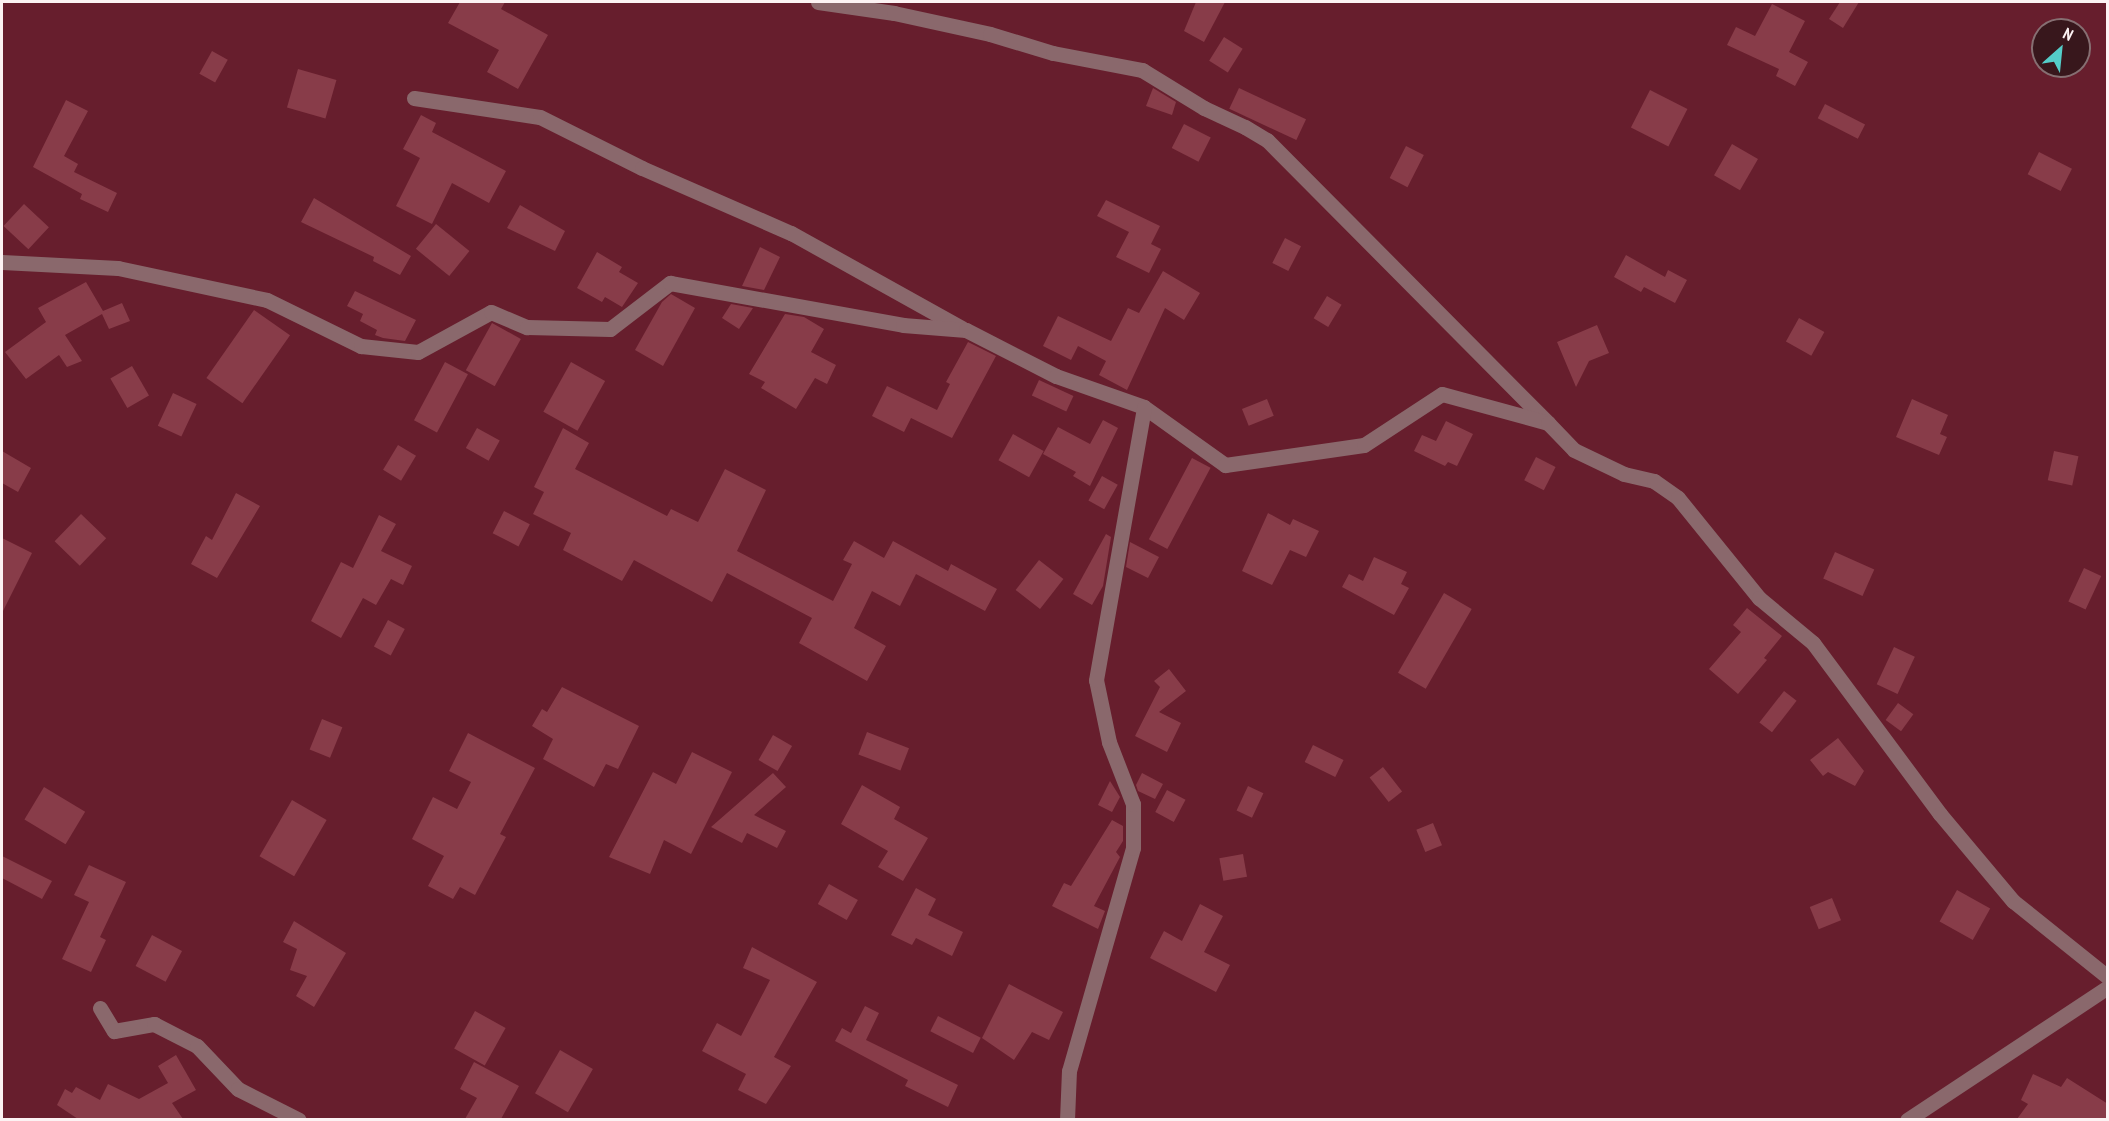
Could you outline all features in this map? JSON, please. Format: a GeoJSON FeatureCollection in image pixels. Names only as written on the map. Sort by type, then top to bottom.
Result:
{"type":"FeatureCollection","features":[{"type":"Feature","properties":{"kind":"street"},"geometry":{"type":"LineString","coordinates":[[818,2],[894,13],[990,34],[1053,53],[1142,70],[1204,108],[1267,140],[1574,450],[1624,474],[1654,481],[1678,498],[1759,598],[1813,643],[1940,814],[2013,901],[2108,977]]}},
{"type":"Feature","properties":{"kind":"street"},"geometry":{"type":"LineString","coordinates":[[414,98],[540,117],[642,168],[791,233],[966,330],[1056,376],[1144,407],[1225,465],[1365,445],[1442,394],[1548,423]]}},
{"type":"Feature","properties":{"kind":"street"},"geometry":{"type":"LineString","coordinates":[[2,262],[118,268],[256,298],[362,346],[418,352],[491,312],[527,327],[610,329],[670,283],[903,325],[966,330]]}},
{"type":"Feature","properties":{"kind":"street"},"geometry":{"type":"LineString","coordinates":[[1067,1119],[1069,1071],[1133,848],[1133,804],[1109,742],[1096,680],[1144,407]]}},
{"type":"Feature","properties":{"kind":"street"},"geometry":{"type":"LineString","coordinates":[[1907,1119],[2108,987]]}},
{"type":"Feature","properties":{"kind":"street"},"geometry":{"type":"LineString","coordinates":[[100,1008],[114,1031],[154,1024],[197,1046],[238,1089],[299,1119]]}},
{"type":"Feature","properties":{"kind":"building"},"geometry":{"type":"Polygon","coordinates":[[[460,2],[505,2],[501,9],[548,35],[518,89],[487,72],[499,50],[448,23],[460,2]]]}},
{"type":"Feature","properties":{"kind":"building"},"geometry":{"type":"Polygon","coordinates":[[[1196,2],[1225,2],[1204,42],[1184,31],[1196,2]]]}},
{"type":"Feature","properties":{"kind":"building"},"geometry":{"type":"Polygon","coordinates":[[[1840,2],[1859,2],[1843,28],[1829,19],[1840,2]]]}},
{"type":"Feature","properties":{"kind":"building"},"geometry":{"type":"Polygon","coordinates":[[[1772,4],[1805,21],[1789,52],[1808,62],[1795,86],[1776,76],[1779,69],[1727,45],[1736,27],[1755,36],[1772,4]]]}},
{"type":"Feature","properties":{"kind":"building"},"geometry":{"type":"Polygon","coordinates":[[[1224,37],[1243,49],[1228,72],[1209,61],[1224,37]]]}},
{"type":"Feature","properties":{"kind":"building"},"geometry":{"type":"Polygon","coordinates":[[[212,51],[228,60],[215,82],[199,74],[212,51]]]}},
{"type":"Feature","properties":{"kind":"building"},"geometry":{"type":"Polygon","coordinates":[[[298,69],[336,80],[325,118],[287,107],[298,69]]]}},
{"type":"Feature","properties":{"kind":"building"},"geometry":{"type":"Polygon","coordinates":[[[1153,88],[1176,102],[1172,115],[1146,106],[1153,88]]]}},
{"type":"Feature","properties":{"kind":"building"},"geometry":{"type":"Polygon","coordinates":[[[1239,88],[1306,119],[1296,140],[1229,109],[1239,88]]]}},
{"type":"Feature","properties":{"kind":"building"},"geometry":{"type":"Polygon","coordinates":[[[1650,90],[1687,109],[1668,146],[1631,127],[1650,90]]]}},
{"type":"Feature","properties":{"kind":"building"},"geometry":{"type":"Polygon","coordinates":[[[66,100],[88,111],[64,156],[78,164],[74,172],[117,193],[108,212],[80,199],[82,194],[33,167],[66,100]]]}},
{"type":"Feature","properties":{"kind":"building"},"geometry":{"type":"Polygon","coordinates":[[[1825,104],[1865,124],[1858,139],[1818,118],[1825,104]]]}},
{"type":"Feature","properties":{"kind":"building"},"geometry":{"type":"Polygon","coordinates":[[[421,115],[436,123],[432,132],[506,171],[489,203],[452,183],[432,224],[396,206],[420,158],[403,149],[421,115]]]}},
{"type":"Feature","properties":{"kind":"building"},"geometry":{"type":"Polygon","coordinates":[[[1184,124],[1211,138],[1198,162],[1172,148],[1184,124]]]}},
{"type":"Feature","properties":{"kind":"building"},"geometry":{"type":"Polygon","coordinates":[[[1732,144],[1758,159],[1740,190],[1714,175],[1732,144]]]}},
{"type":"Feature","properties":{"kind":"building"},"geometry":{"type":"Polygon","coordinates":[[[1406,146],[1424,155],[1407,187],[1390,178],[1406,146]]]}},
{"type":"Feature","properties":{"kind":"building"},"geometry":{"type":"Polygon","coordinates":[[[2039,152],[2072,169],[2061,191],[2028,174],[2039,152]]]}},
{"type":"Feature","properties":{"kind":"building"},"geometry":{"type":"Polygon","coordinates":[[[314,198],[411,256],[400,275],[373,261],[374,257],[301,222],[314,198]]]}},
{"type":"Feature","properties":{"kind":"building"},"geometry":{"type":"Polygon","coordinates":[[[1106,200],[1160,226],[1151,244],[1161,249],[1149,273],[1116,257],[1129,232],[1097,216],[1106,200]]]}},
{"type":"Feature","properties":{"kind":"building"},"geometry":{"type":"Polygon","coordinates":[[[24,204],[49,227],[28,249],[4,226],[24,204]]]}},
{"type":"Feature","properties":{"kind":"building"},"geometry":{"type":"Polygon","coordinates":[[[520,205],[565,231],[555,251],[507,228],[520,205]]]}},
{"type":"Feature","properties":{"kind":"building"},"geometry":{"type":"Polygon","coordinates":[[[436,224],[469,251],[449,276],[416,249],[436,224]]]}},
{"type":"Feature","properties":{"kind":"building"},"geometry":{"type":"Polygon","coordinates":[[[1285,238],[1301,246],[1288,271],[1272,263],[1285,238]]]}},
{"type":"Feature","properties":{"kind":"building"},"geometry":{"type":"Polygon","coordinates":[[[760,247],[780,257],[764,290],[742,286],[760,247]]]}},
{"type":"Feature","properties":{"kind":"building"},"geometry":{"type":"Polygon","coordinates":[[[597,252],[622,267],[619,272],[638,283],[622,307],[605,297],[602,302],[577,288],[597,252]]]}},
{"type":"Feature","properties":{"kind":"building"},"geometry":{"type":"Polygon","coordinates":[[[1626,255],[1665,277],[1668,270],[1687,280],[1675,303],[1644,287],[1641,292],[1614,277],[1626,255]]]}},
{"type":"Feature","properties":{"kind":"building"},"geometry":{"type":"Polygon","coordinates":[[[1163,271],[1200,293],[1184,320],[1165,308],[1127,390],[1099,375],[1106,361],[1078,346],[1071,360],[1043,346],[1058,316],[1111,341],[1128,308],[1139,313],[1163,271]]]}},
{"type":"Feature","properties":{"kind":"building"},"geometry":{"type":"Polygon","coordinates":[[[86,282],[103,311],[122,303],[130,321],[109,329],[102,314],[65,335],[82,361],[67,367],[59,355],[26,379],[5,352],[46,322],[38,308],[86,282]]]}},
{"type":"Feature","properties":{"kind":"building"},"geometry":{"type":"Polygon","coordinates":[[[355,291],[416,320],[405,341],[375,335],[377,330],[360,321],[363,314],[347,306],[355,291]]]}},
{"type":"Feature","properties":{"kind":"building"},"geometry":{"type":"Polygon","coordinates":[[[671,294],[695,308],[663,366],[635,350],[662,302],[671,294]]]}},
{"type":"Feature","properties":{"kind":"building"},"geometry":{"type":"Polygon","coordinates":[[[1327,296],[1342,305],[1328,327],[1314,318],[1327,296]]]}},
{"type":"Feature","properties":{"kind":"building"},"geometry":{"type":"Polygon","coordinates":[[[731,304],[753,308],[739,329],[722,318],[731,304]]]}},
{"type":"Feature","properties":{"kind":"building"},"geometry":{"type":"Polygon","coordinates":[[[254,310],[290,335],[242,403],[206,378],[254,310]]]}},
{"type":"Feature","properties":{"kind":"building"},"geometry":{"type":"Polygon","coordinates":[[[785,314],[804,317],[824,329],[811,352],[836,365],[827,384],[815,378],[796,409],[761,388],[765,382],[749,374],[785,314]]]}},
{"type":"Feature","properties":{"kind":"building"},"geometry":{"type":"Polygon","coordinates":[[[1799,318],[1824,332],[1811,356],[1786,342],[1799,318]]]}},
{"type":"Feature","properties":{"kind":"building"},"geometry":{"type":"Polygon","coordinates":[[[492,323],[521,339],[495,386],[466,370],[492,323]]]}},
{"type":"Feature","properties":{"kind":"building"},"geometry":{"type":"Polygon","coordinates":[[[1597,325],[1609,353],[1589,361],[1576,387],[1557,342],[1597,325]]]}},
{"type":"Feature","properties":{"kind":"building"},"geometry":{"type":"Polygon","coordinates":[[[968,342],[996,356],[952,438],[911,418],[904,432],[872,416],[887,386],[937,410],[950,384],[946,382],[968,342]]]}},
{"type":"Feature","properties":{"kind":"building"},"geometry":{"type":"Polygon","coordinates":[[[445,362],[468,374],[437,432],[414,420],[445,362]]]}},
{"type":"Feature","properties":{"kind":"building"},"geometry":{"type":"Polygon","coordinates":[[[571,362],[605,381],[577,431],[543,412],[571,362]]]}},
{"type":"Feature","properties":{"kind":"building"},"geometry":{"type":"Polygon","coordinates":[[[132,366],[149,395],[127,408],[110,378],[132,366]]]}},
{"type":"Feature","properties":{"kind":"building"},"geometry":{"type":"Polygon","coordinates":[[[1039,380],[1073,396],[1066,411],[1032,395],[1039,380]]]}},
{"type":"Feature","properties":{"kind":"building"},"geometry":{"type":"Polygon","coordinates":[[[173,393],[197,404],[181,437],[158,426],[173,393]]]}},
{"type":"Feature","properties":{"kind":"building"},"geometry":{"type":"Polygon","coordinates":[[[1267,399],[1274,416],[1249,426],[1242,409],[1267,399]]]}},
{"type":"Feature","properties":{"kind":"building"},"geometry":{"type":"Polygon","coordinates":[[[1912,399],[1948,415],[1940,434],[1947,437],[1939,455],[1896,437],[1912,399]]]}},
{"type":"Feature","properties":{"kind":"building"},"geometry":{"type":"Polygon","coordinates":[[[1103,420],[1118,428],[1090,486],[1073,476],[1076,472],[1043,454],[1058,427],[1090,444],[1103,420]]]}},
{"type":"Feature","properties":{"kind":"building"},"geometry":{"type":"Polygon","coordinates":[[[1446,421],[1473,434],[1457,466],[1448,462],[1445,466],[1414,451],[1422,435],[1436,441],[1446,421]]]}},
{"type":"Feature","properties":{"kind":"building"},"geometry":{"type":"Polygon","coordinates":[[[477,428],[500,441],[489,461],[466,448],[477,428]]]}},
{"type":"Feature","properties":{"kind":"building"},"geometry":{"type":"Polygon","coordinates":[[[563,428],[589,443],[575,469],[667,516],[671,509],[698,522],[725,469],[766,490],[737,551],[833,601],[852,564],[843,560],[854,541],[884,558],[893,541],[948,571],[951,564],[997,589],[985,611],[916,574],[900,606],[872,591],[854,628],[886,646],[867,681],[799,643],[812,618],[727,573],[712,602],[634,560],[622,581],[563,550],[571,533],[533,514],[544,492],[534,487],[563,428]]]}},
{"type":"Feature","properties":{"kind":"building"},"geometry":{"type":"Polygon","coordinates":[[[1013,434],[1044,451],[1029,477],[998,460],[1013,434]]]}},
{"type":"Feature","properties":{"kind":"building"},"geometry":{"type":"Polygon","coordinates":[[[398,445],[416,456],[401,481],[383,470],[398,445]]]}},
{"type":"Feature","properties":{"kind":"building"},"geometry":{"type":"Polygon","coordinates":[[[2,451],[31,468],[18,492],[2,483],[2,451]]]}},
{"type":"Feature","properties":{"kind":"building"},"geometry":{"type":"Polygon","coordinates":[[[2054,451],[2078,456],[2072,486],[2048,480],[2054,451]]]}},
{"type":"Feature","properties":{"kind":"building"},"geometry":{"type":"Polygon","coordinates":[[[1536,457],[1556,467],[1544,490],[1524,480],[1536,457]]]}},
{"type":"Feature","properties":{"kind":"building"},"geometry":{"type":"Polygon","coordinates":[[[1192,458],[1211,468],[1167,549],[1149,539],[1192,458]]]}},
{"type":"Feature","properties":{"kind":"building"},"geometry":{"type":"Polygon","coordinates":[[[1102,476],[1118,485],[1104,509],[1088,500],[1102,476]]]}},
{"type":"Feature","properties":{"kind":"building"},"geometry":{"type":"Polygon","coordinates":[[[236,493],[260,506],[217,578],[191,564],[206,536],[212,540],[236,493]]]}},
{"type":"Feature","properties":{"kind":"building"},"geometry":{"type":"Polygon","coordinates":[[[504,511],[530,524],[518,546],[493,533],[504,511]]]}},
{"type":"Feature","properties":{"kind":"building"},"geometry":{"type":"Polygon","coordinates":[[[1268,513],[1290,525],[1293,519],[1319,531],[1306,557],[1290,550],[1272,585],[1242,571],[1268,513]]]}},
{"type":"Feature","properties":{"kind":"building"},"geometry":{"type":"Polygon","coordinates":[[[81,514],[106,538],[80,566],[55,541],[81,514]]]}},
{"type":"Feature","properties":{"kind":"building"},"geometry":{"type":"Polygon","coordinates":[[[379,515],[396,524],[381,551],[412,566],[403,585],[391,579],[376,605],[363,598],[341,638],[311,621],[341,562],[353,568],[379,515]]]}},
{"type":"Feature","properties":{"kind":"building"},"geometry":{"type":"Polygon","coordinates":[[[1106,534],[1111,537],[1103,586],[1092,605],[1073,594],[1106,534]]]}},
{"type":"Feature","properties":{"kind":"building"},"geometry":{"type":"Polygon","coordinates":[[[2,538],[32,553],[2,613],[2,538]]]}},
{"type":"Feature","properties":{"kind":"building"},"geometry":{"type":"Polygon","coordinates":[[[1130,542],[1159,557],[1148,578],[1126,567],[1130,542]]]}},
{"type":"Feature","properties":{"kind":"building"},"geometry":{"type":"Polygon","coordinates":[[[1835,552],[1874,569],[1862,596],[1823,578],[1835,552]]]}},
{"type":"Feature","properties":{"kind":"building"},"geometry":{"type":"Polygon","coordinates":[[[1374,557],[1407,572],[1401,584],[1409,588],[1394,615],[1342,587],[1349,574],[1363,581],[1374,557]]]}},
{"type":"Feature","properties":{"kind":"building"},"geometry":{"type":"Polygon","coordinates":[[[1039,560],[1063,579],[1040,609],[1016,590],[1039,560]]]}},
{"type":"Feature","properties":{"kind":"building"},"geometry":{"type":"Polygon","coordinates":[[[2084,568],[2101,576],[2086,610],[2068,602],[2084,568]]]}},
{"type":"Feature","properties":{"kind":"building"},"geometry":{"type":"Polygon","coordinates":[[[1444,593],[1472,609],[1426,689],[1398,673],[1444,593]]]}},
{"type":"Feature","properties":{"kind":"building"},"geometry":{"type":"Polygon","coordinates":[[[1747,608],[1782,636],[1764,658],[1767,660],[1738,694],[1709,669],[1741,632],[1733,625],[1747,608]]]}},
{"type":"Feature","properties":{"kind":"building"},"geometry":{"type":"Polygon","coordinates":[[[388,620],[405,629],[391,655],[374,646],[388,620]]]}},
{"type":"Feature","properties":{"kind":"building"},"geometry":{"type":"Polygon","coordinates":[[[1894,647],[1915,657],[1898,694],[1877,684],[1894,647]]]}},
{"type":"Feature","properties":{"kind":"building"},"geometry":{"type":"Polygon","coordinates":[[[1169,669],[1186,691],[1159,712],[1181,723],[1167,752],[1135,736],[1160,687],[1154,681],[1169,669]]]}},
{"type":"Feature","properties":{"kind":"building"},"geometry":{"type":"Polygon","coordinates":[[[562,687],[639,726],[618,769],[606,764],[594,787],[543,759],[553,739],[532,726],[542,709],[547,712],[562,687]]]}},
{"type":"Feature","properties":{"kind":"building"},"geometry":{"type":"Polygon","coordinates":[[[1784,691],[1797,701],[1772,732],[1759,723],[1784,691]]]}},
{"type":"Feature","properties":{"kind":"building"},"geometry":{"type":"Polygon","coordinates":[[[1898,703],[1913,714],[1901,731],[1886,720],[1898,703]]]}},
{"type":"Feature","properties":{"kind":"building"},"geometry":{"type":"Polygon","coordinates":[[[322,719],[342,727],[330,758],[310,750],[322,719]]]}},
{"type":"Feature","properties":{"kind":"building"},"geometry":{"type":"Polygon","coordinates":[[[867,732],[909,748],[900,771],[858,754],[867,732]]]}},
{"type":"Feature","properties":{"kind":"building"},"geometry":{"type":"Polygon","coordinates":[[[468,733],[535,768],[500,834],[506,837],[475,895],[460,887],[453,899],[428,886],[444,856],[412,839],[433,797],[457,809],[471,782],[449,771],[468,733]]]}},
{"type":"Feature","properties":{"kind":"building"},"geometry":{"type":"Polygon","coordinates":[[[773,735],[792,746],[778,771],[758,760],[773,735]]]}},
{"type":"Feature","properties":{"kind":"building"},"geometry":{"type":"Polygon","coordinates":[[[1838,738],[1864,771],[1855,786],[1828,772],[1823,776],[1810,760],[1838,738]]]}},
{"type":"Feature","properties":{"kind":"building"},"geometry":{"type":"Polygon","coordinates":[[[1313,745],[1344,760],[1335,777],[1305,762],[1313,745]]]}},
{"type":"Feature","properties":{"kind":"building"},"geometry":{"type":"Polygon","coordinates":[[[692,752],[732,772],[691,854],[664,840],[650,874],[609,857],[653,772],[676,784],[692,752]]]}},
{"type":"Feature","properties":{"kind":"building"},"geometry":{"type":"Polygon","coordinates":[[[1383,767],[1402,791],[1389,802],[1370,777],[1383,767]]]}},
{"type":"Feature","properties":{"kind":"building"},"geometry":{"type":"Polygon","coordinates":[[[773,773],[786,787],[754,815],[786,831],[777,848],[747,833],[742,843],[711,827],[773,773]]]}},
{"type":"Feature","properties":{"kind":"building"},"geometry":{"type":"Polygon","coordinates":[[[1142,773],[1163,784],[1155,799],[1138,791],[1136,785],[1142,773]]]}},
{"type":"Feature","properties":{"kind":"building"},"geometry":{"type":"Polygon","coordinates":[[[1110,781],[1120,797],[1112,812],[1098,805],[1110,781]]]}},
{"type":"Feature","properties":{"kind":"building"},"geometry":{"type":"Polygon","coordinates":[[[862,785],[900,807],[894,819],[928,838],[903,881],[878,867],[888,851],[841,824],[862,785]]]}},
{"type":"Feature","properties":{"kind":"building"},"geometry":{"type":"Polygon","coordinates":[[[1248,786],[1263,793],[1252,818],[1237,810],[1248,786]]]}},
{"type":"Feature","properties":{"kind":"building"},"geometry":{"type":"Polygon","coordinates":[[[44,787],[85,812],[66,844],[24,820],[44,787]]]}},
{"type":"Feature","properties":{"kind":"building"},"geometry":{"type":"Polygon","coordinates":[[[1167,790],[1186,800],[1174,822],[1155,812],[1167,790]]]}},
{"type":"Feature","properties":{"kind":"building"},"geometry":{"type":"Polygon","coordinates":[[[292,800],[327,820],[294,876],[260,856],[292,800]]]}},
{"type":"Feature","properties":{"kind":"building"},"geometry":{"type":"Polygon","coordinates":[[[1112,820],[1123,826],[1123,841],[1116,852],[1120,857],[1094,906],[1105,911],[1098,929],[1052,906],[1064,883],[1071,886],[1112,820]]]}},
{"type":"Feature","properties":{"kind":"building"},"geometry":{"type":"Polygon","coordinates":[[[1433,823],[1442,845],[1425,852],[1416,830],[1433,823]]]}},
{"type":"Feature","properties":{"kind":"building"},"geometry":{"type":"Polygon","coordinates":[[[1243,854],[1247,877],[1223,881],[1219,858],[1243,854]]]}},
{"type":"Feature","properties":{"kind":"building"},"geometry":{"type":"Polygon","coordinates":[[[2,856],[52,881],[42,899],[2,878],[2,856]]]}},
{"type":"Feature","properties":{"kind":"building"},"geometry":{"type":"Polygon","coordinates":[[[89,865],[126,882],[100,937],[106,940],[91,972],[62,959],[89,902],[74,895],[89,865]]]}},
{"type":"Feature","properties":{"kind":"building"},"geometry":{"type":"Polygon","coordinates":[[[829,884],[858,900],[847,920],[818,904],[829,884]]]}},
{"type":"Feature","properties":{"kind":"building"},"geometry":{"type":"Polygon","coordinates":[[[916,888],[936,899],[928,915],[963,932],[952,956],[916,938],[912,945],[891,935],[916,888]]]}},
{"type":"Feature","properties":{"kind":"building"},"geometry":{"type":"Polygon","coordinates":[[[1957,890],[1990,908],[1973,940],[1940,921],[1957,890]]]}},
{"type":"Feature","properties":{"kind":"building"},"geometry":{"type":"Polygon","coordinates":[[[1832,898],[1841,920],[1819,929],[1810,907],[1832,898]]]}},
{"type":"Feature","properties":{"kind":"building"},"geometry":{"type":"Polygon","coordinates":[[[1200,904],[1223,916],[1204,952],[1230,965],[1216,992],[1150,958],[1164,931],[1182,941],[1200,904]]]}},
{"type":"Feature","properties":{"kind":"building"},"geometry":{"type":"Polygon","coordinates":[[[294,921],[346,953],[314,1007],[296,996],[307,976],[290,970],[297,949],[283,942],[294,921]]]}},
{"type":"Feature","properties":{"kind":"building"},"geometry":{"type":"Polygon","coordinates":[[[152,935],[182,951],[166,982],[136,966],[152,935]]]}},
{"type":"Feature","properties":{"kind":"building"},"geometry":{"type":"Polygon","coordinates":[[[752,947],[817,982],[774,1057],[791,1066],[766,1104],[738,1090],[746,1074],[702,1051],[717,1023],[741,1036],[770,980],[743,968],[752,947]]]}},
{"type":"Feature","properties":{"kind":"building"},"geometry":{"type":"Polygon","coordinates":[[[1009,984],[1063,1012],[1049,1040],[1032,1032],[1014,1060],[982,1038],[1009,984]]]}},
{"type":"Feature","properties":{"kind":"building"},"geometry":{"type":"Polygon","coordinates":[[[865,1006],[879,1013],[866,1040],[958,1085],[948,1107],[905,1086],[908,1080],[835,1041],[842,1028],[851,1033],[865,1006]]]}},
{"type":"Feature","properties":{"kind":"building"},"geometry":{"type":"Polygon","coordinates":[[[475,1011],[506,1028],[485,1066],[454,1049],[475,1011]]]}},
{"type":"Feature","properties":{"kind":"building"},"geometry":{"type":"Polygon","coordinates":[[[938,1016],[981,1038],[973,1053],[930,1031],[938,1016]]]}},
{"type":"Feature","properties":{"kind":"building"},"geometry":{"type":"Polygon","coordinates":[[[560,1050],[593,1069],[568,1112],[535,1093],[560,1050]]]}},
{"type":"Feature","properties":{"kind":"building"},"geometry":{"type":"Polygon","coordinates":[[[176,1055],[196,1090],[172,1103],[183,1119],[78,1119],[57,1105],[65,1089],[72,1093],[76,1087],[100,1100],[108,1084],[139,1099],[168,1083],[158,1066],[176,1055]]]}},
{"type":"Feature","properties":{"kind":"building"},"geometry":{"type":"Polygon","coordinates":[[[474,1062],[519,1086],[501,1119],[465,1119],[477,1098],[460,1089],[474,1062]]]}},
{"type":"Feature","properties":{"kind":"building"},"geometry":{"type":"Polygon","coordinates":[[[2033,1074],[2061,1087],[2067,1078],[2108,1104],[2108,1119],[2017,1119],[2028,1104],[2021,1100],[2033,1074]]]}}]}
